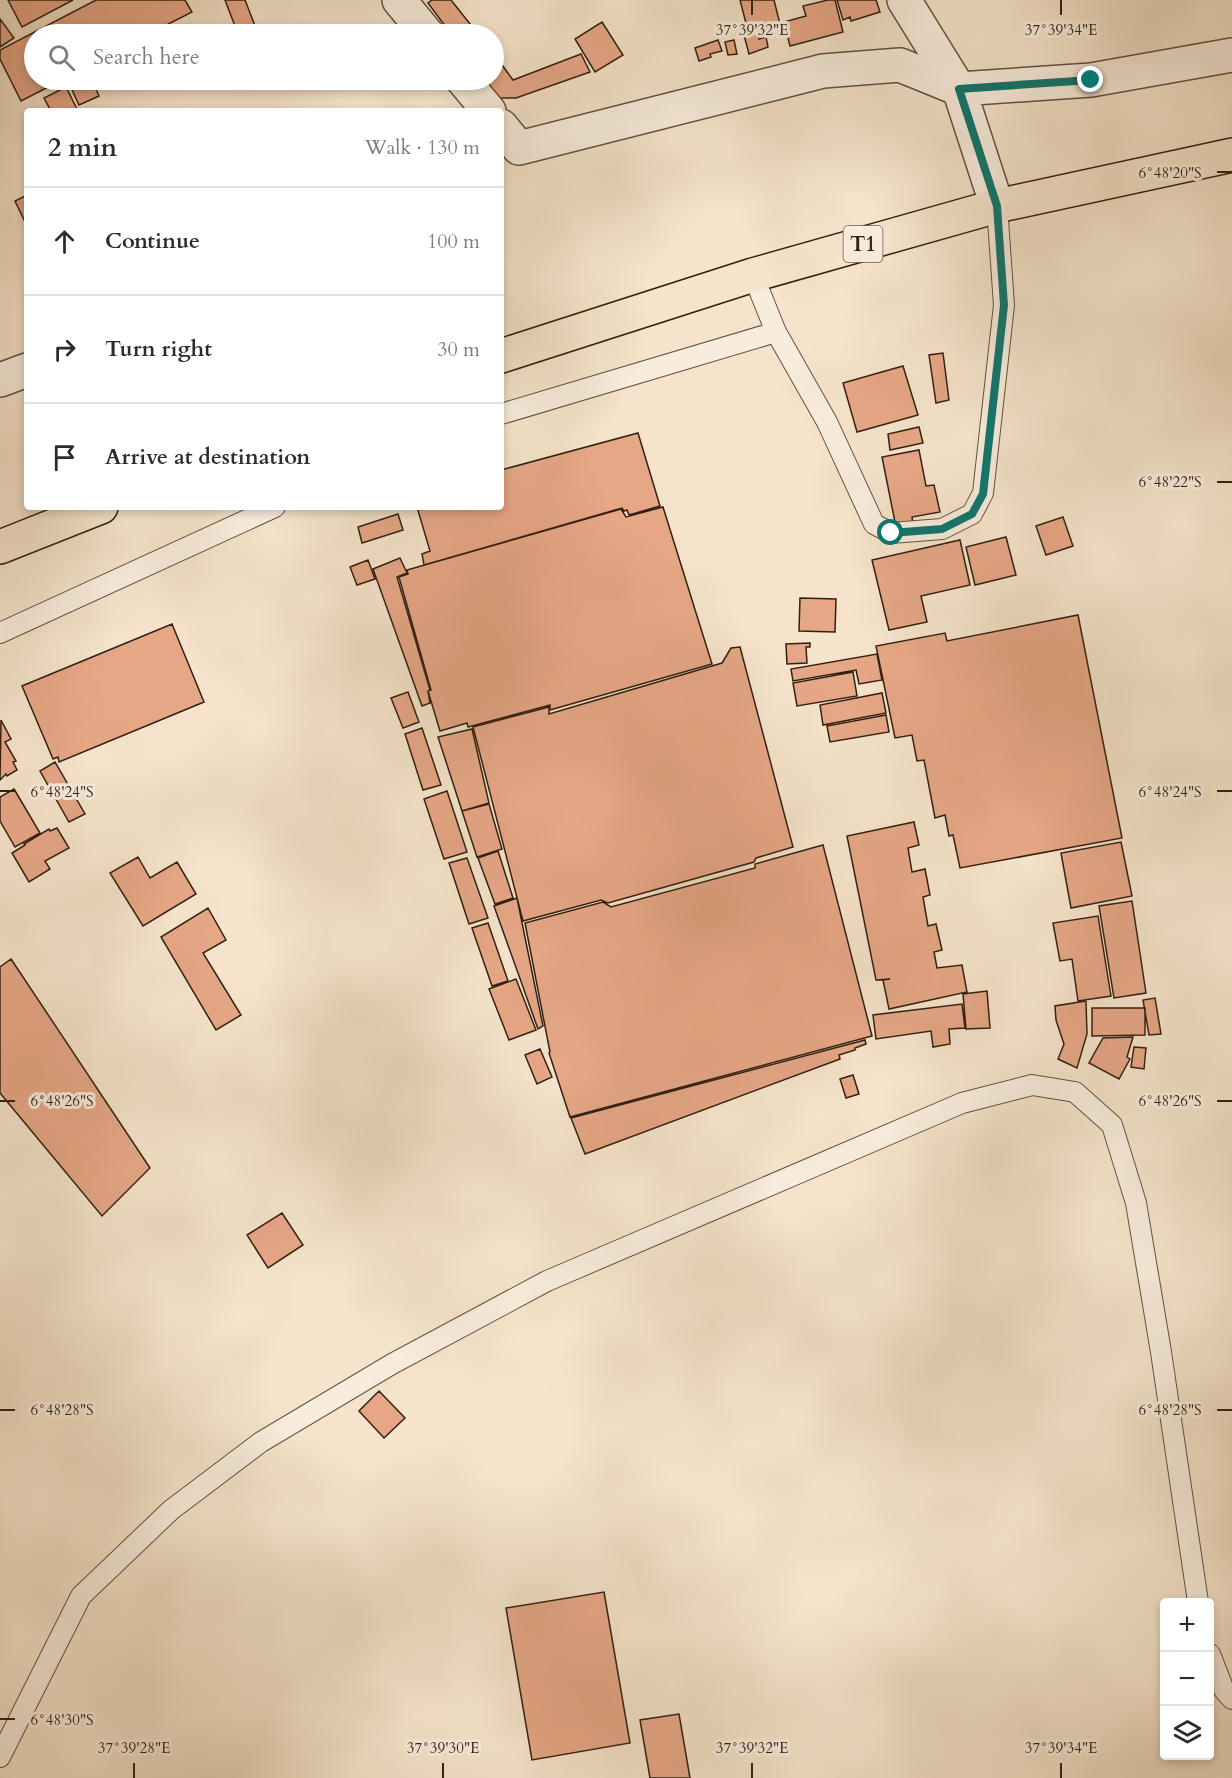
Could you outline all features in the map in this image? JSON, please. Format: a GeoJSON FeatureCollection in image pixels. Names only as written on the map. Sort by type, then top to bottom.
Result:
{"type":"FeatureCollection","features":[{"type":"Feature","properties":{"kind":"highway","name":"T1"},"geometry":{"type":"LineString","coordinates":[[504,355],[753,275],[997,206],[1232,155]]}},
{"type":"Feature","properties":{"kind":"highway"},"geometry":{"type":"LineString","coordinates":[[0,547],[93,510]]}},
{"type":"Feature","properties":{"kind":"street"},"geometry":{"type":"LineString","coordinates":[[399,0],[419,24]]}},
{"type":"Feature","properties":{"kind":"street"},"geometry":{"type":"LineString","coordinates":[[904,0],[959,89],[997,206]]}},
{"type":"Feature","properties":{"kind":"street"},"geometry":{"type":"LineString","coordinates":[[507,144],[824,71],[900,65],[959,89],[1091,80],[1232,55]]}},
{"type":"Feature","properties":{"kind":"street"},"geometry":{"type":"LineString","coordinates":[[471,90],[486,108]]}},
{"type":"Feature","properties":{"kind":"street"},"geometry":{"type":"LineString","coordinates":[[0,380],[24,371]]}},
{"type":"Feature","properties":{"kind":"lane"},"geometry":{"type":"LineString","coordinates":[[753,275],[776,332],[827,422],[874,524],[891,533],[942,529],[972,514],[983,494],[1004,305],[997,206]]}},
{"type":"Feature","properties":{"kind":"lane"},"geometry":{"type":"LineString","coordinates":[[504,413],[776,332]]}},
{"type":"Feature","properties":{"kind":"lane"},"geometry":{"type":"LineString","coordinates":[[0,633],[268,510]]}},
{"type":"Feature","properties":{"kind":"lane"},"geometry":{"type":"LineString","coordinates":[[0,1757],[81,1596],[171,1510],[261,1442],[392,1365],[547,1281],[962,1103],[1032,1086],[1075,1092],[1112,1125],[1136,1203],[1161,1352],[1197,1598]]}},
{"type":"Feature","properties":{"kind":"lane"},"geometry":{"type":"LineString","coordinates":[[1214,1666],[1224,1690],[1232,1699]]}},
{"type":"Feature","properties":{"kind":"building"},"geometry":{"type":"Polygon","coordinates":[[[8,0],[73,0],[24,24],[22,27],[8,0]]]}},
{"type":"Feature","properties":{"kind":"building"},"geometry":{"type":"Polygon","coordinates":[[[96,0],[185,0],[192,12],[169,24],[50,24],[96,0]]]}},
{"type":"Feature","properties":{"kind":"building"},"geometry":{"type":"Polygon","coordinates":[[[225,0],[245,0],[254,24],[234,24],[225,0]]]}},
{"type":"Feature","properties":{"kind":"building"},"geometry":{"type":"Polygon","coordinates":[[[432,0],[451,0],[470,24],[444,24],[428,3],[432,0]]]}},
{"type":"Feature","properties":{"kind":"building"},"geometry":{"type":"Polygon","coordinates":[[[740,0],[774,0],[780,24],[748,31],[740,0]]]}},
{"type":"Feature","properties":{"kind":"building"},"geometry":{"type":"Polygon","coordinates":[[[835,0],[843,32],[790,46],[784,22],[806,16],[803,6],[835,0]]]}},
{"type":"Feature","properties":{"kind":"building"},"geometry":{"type":"Polygon","coordinates":[[[837,0],[876,0],[880,12],[851,21],[850,17],[843,20],[837,0]]]}},
{"type":"Feature","properties":{"kind":"building"},"geometry":{"type":"Polygon","coordinates":[[[0,19],[14,38],[0,47],[0,19]]]}},
{"type":"Feature","properties":{"kind":"building"},"geometry":{"type":"Polygon","coordinates":[[[602,22],[623,55],[595,72],[575,39],[602,22]]]}},
{"type":"Feature","properties":{"kind":"building"},"geometry":{"type":"Polygon","coordinates":[[[757,31],[759,39],[766,37],[768,47],[749,54],[744,35],[757,31]]]}},
{"type":"Feature","properties":{"kind":"building"},"geometry":{"type":"Polygon","coordinates":[[[24,38],[24,90],[42,90],[21,101],[0,59],[0,50],[24,38]]]}},
{"type":"Feature","properties":{"kind":"building"},"geometry":{"type":"Polygon","coordinates":[[[718,40],[722,51],[710,54],[711,57],[699,61],[695,48],[718,40]]]}},
{"type":"Feature","properties":{"kind":"building"},"geometry":{"type":"Polygon","coordinates":[[[734,40],[737,54],[728,55],[725,42],[734,40]]]}},
{"type":"Feature","properties":{"kind":"building"},"geometry":{"type":"Polygon","coordinates":[[[581,54],[590,72],[516,98],[498,98],[492,90],[504,90],[504,68],[513,80],[581,54]]]}},
{"type":"Feature","properties":{"kind":"building"},"geometry":{"type":"Polygon","coordinates":[[[60,90],[68,90],[76,108],[49,108],[44,98],[60,90]]]}},
{"type":"Feature","properties":{"kind":"building"},"geometry":{"type":"Polygon","coordinates":[[[72,90],[96,90],[99,96],[79,105],[72,90]]]}},
{"type":"Feature","properties":{"kind":"building"},"geometry":{"type":"Polygon","coordinates":[[[24,196],[24,220],[15,201],[24,196]]]}},
{"type":"Feature","properties":{"kind":"building"},"geometry":{"type":"Polygon","coordinates":[[[943,353],[949,400],[936,403],[929,355],[943,353]]]}},
{"type":"Feature","properties":{"kind":"building"},"geometry":{"type":"Polygon","coordinates":[[[903,366],[918,415],[857,432],[843,383],[903,366]]]}},
{"type":"Feature","properties":{"kind":"building"},"geometry":{"type":"Polygon","coordinates":[[[919,427],[923,443],[890,450],[888,434],[919,427]]]}},
{"type":"Feature","properties":{"kind":"building"},"geometry":{"type":"Polygon","coordinates":[[[638,433],[660,506],[629,515],[627,510],[624,511],[622,508],[424,565],[422,554],[430,551],[418,510],[504,510],[504,469],[638,433]]]}},
{"type":"Feature","properties":{"kind":"building"},"geometry":{"type":"Polygon","coordinates":[[[919,450],[926,486],[934,485],[940,512],[912,517],[913,524],[896,527],[882,457],[919,450]]]}},
{"type":"Feature","properties":{"kind":"building"},"geometry":{"type":"Polygon","coordinates":[[[663,507],[712,664],[550,710],[550,705],[468,727],[467,723],[440,731],[428,691],[431,690],[399,577],[408,574],[407,570],[621,509],[626,517],[663,507]]]}},
{"type":"Feature","properties":{"kind":"building"},"geometry":{"type":"Polygon","coordinates":[[[398,514],[403,530],[362,543],[358,527],[398,514]]]}},
{"type":"Feature","properties":{"kind":"building"},"geometry":{"type":"Polygon","coordinates":[[[1063,517],[1073,546],[1046,555],[1036,526],[1063,517]]]}},
{"type":"Feature","properties":{"kind":"building"},"geometry":{"type":"Polygon","coordinates":[[[1006,537],[1016,575],[975,585],[966,547],[1006,537]]]}},
{"type":"Feature","properties":{"kind":"building"},"geometry":{"type":"Polygon","coordinates":[[[960,540],[970,585],[921,596],[927,622],[889,630],[872,560],[960,540]]]}},
{"type":"Feature","properties":{"kind":"building"},"geometry":{"type":"Polygon","coordinates":[[[400,558],[407,573],[397,577],[430,690],[428,691],[430,703],[422,706],[373,569],[400,558]]]}},
{"type":"Feature","properties":{"kind":"building"},"geometry":{"type":"Polygon","coordinates":[[[368,560],[375,579],[357,585],[350,567],[368,560]]]}},
{"type":"Feature","properties":{"kind":"building"},"geometry":{"type":"Polygon","coordinates":[[[800,598],[836,599],[835,632],[799,631],[800,598]]]}},
{"type":"Feature","properties":{"kind":"building"},"geometry":{"type":"Polygon","coordinates":[[[1078,615],[1122,838],[960,868],[953,835],[949,836],[945,815],[935,818],[924,760],[917,761],[912,735],[895,738],[876,646],[945,633],[947,641],[1078,615]]]}},
{"type":"Feature","properties":{"kind":"building"},"geometry":{"type":"Polygon","coordinates":[[[172,624],[204,702],[59,762],[58,757],[53,759],[22,686],[172,624]]]}},
{"type":"Feature","properties":{"kind":"building"},"geometry":{"type":"Polygon","coordinates":[[[810,643],[810,647],[806,647],[807,663],[787,664],[786,644],[810,643]]]}},
{"type":"Feature","properties":{"kind":"building"},"geometry":{"type":"Polygon","coordinates":[[[740,647],[793,847],[756,858],[754,862],[608,903],[601,900],[523,921],[473,727],[549,707],[549,714],[722,663],[731,648],[740,647]]]}},
{"type":"Feature","properties":{"kind":"building"},"geometry":{"type":"Polygon","coordinates":[[[877,654],[882,680],[859,684],[856,670],[793,681],[791,669],[877,654]]]}},
{"type":"Feature","properties":{"kind":"building"},"geometry":{"type":"Polygon","coordinates":[[[853,672],[857,696],[797,706],[793,683],[853,672]]]}},
{"type":"Feature","properties":{"kind":"building"},"geometry":{"type":"Polygon","coordinates":[[[408,692],[419,722],[403,728],[391,698],[408,692]]]}},
{"type":"Feature","properties":{"kind":"building"},"geometry":{"type":"Polygon","coordinates":[[[882,693],[886,713],[823,725],[820,705],[882,693]]]}},
{"type":"Feature","properties":{"kind":"building"},"geometry":{"type":"Polygon","coordinates":[[[886,715],[889,732],[830,742],[827,726],[886,715]]]}},
{"type":"Feature","properties":{"kind":"building"},"geometry":{"type":"Polygon","coordinates":[[[1,720],[11,739],[5,742],[16,761],[13,762],[17,770],[7,776],[6,774],[0,780],[1,720]]]}},
{"type":"Feature","properties":{"kind":"building"},"geometry":{"type":"Polygon","coordinates":[[[422,728],[441,785],[423,790],[405,734],[422,728]]]}},
{"type":"Feature","properties":{"kind":"building"},"geometry":{"type":"Polygon","coordinates":[[[472,729],[489,803],[462,811],[438,737],[472,729]]]}},
{"type":"Feature","properties":{"kind":"building"},"geometry":{"type":"Polygon","coordinates":[[[55,762],[85,814],[69,822],[40,771],[55,762]]]}},
{"type":"Feature","properties":{"kind":"building"},"geometry":{"type":"Polygon","coordinates":[[[14,789],[40,833],[15,847],[0,821],[0,797],[14,789]]]}},
{"type":"Feature","properties":{"kind":"building"},"geometry":{"type":"Polygon","coordinates":[[[447,791],[467,852],[444,859],[424,799],[447,791]]]}},
{"type":"Feature","properties":{"kind":"building"},"geometry":{"type":"Polygon","coordinates":[[[489,804],[502,849],[477,857],[462,811],[489,804]]]}},
{"type":"Feature","properties":{"kind":"building"},"geometry":{"type":"Polygon","coordinates":[[[914,822],[919,845],[908,848],[912,872],[925,869],[930,895],[923,897],[928,926],[936,924],[942,950],[934,952],[937,968],[962,965],[967,992],[889,1009],[883,980],[890,979],[876,980],[847,836],[914,822]]]}},
{"type":"Feature","properties":{"kind":"building"},"geometry":{"type":"Polygon","coordinates":[[[57,828],[69,848],[45,861],[50,869],[29,882],[12,853],[49,829],[50,831],[57,828]]]}},
{"type":"Feature","properties":{"kind":"building"},"geometry":{"type":"Polygon","coordinates":[[[1121,842],[1132,896],[1071,908],[1061,853],[1121,842]]]}},
{"type":"Feature","properties":{"kind":"building"},"geometry":{"type":"Polygon","coordinates":[[[823,845],[872,1036],[570,1117],[549,1053],[525,923],[603,902],[611,907],[755,868],[755,864],[823,845]]]}},
{"type":"Feature","properties":{"kind":"building"},"geometry":{"type":"Polygon","coordinates":[[[498,851],[513,898],[495,904],[478,858],[498,851]]]}},
{"type":"Feature","properties":{"kind":"building"},"geometry":{"type":"Polygon","coordinates":[[[138,857],[150,878],[177,862],[196,894],[143,926],[110,873],[138,857]]]}},
{"type":"Feature","properties":{"kind":"building"},"geometry":{"type":"Polygon","coordinates":[[[467,858],[488,918],[469,924],[449,863],[467,858]]]}},
{"type":"Feature","properties":{"kind":"building"},"geometry":{"type":"Polygon","coordinates":[[[517,898],[543,1026],[538,1029],[494,906],[517,898]]]}},
{"type":"Feature","properties":{"kind":"building"},"geometry":{"type":"Polygon","coordinates":[[[1132,901],[1146,993],[1114,998],[1099,906],[1132,901]]]}},
{"type":"Feature","properties":{"kind":"building"},"geometry":{"type":"Polygon","coordinates":[[[208,908],[226,940],[203,953],[241,1015],[216,1030],[161,937],[208,908]]]}},
{"type":"Feature","properties":{"kind":"building"},"geometry":{"type":"Polygon","coordinates":[[[1098,916],[1111,996],[1078,1001],[1072,959],[1060,961],[1053,923],[1098,916]]]}},
{"type":"Feature","properties":{"kind":"building"},"geometry":{"type":"Polygon","coordinates":[[[488,923],[508,981],[492,986],[472,928],[488,923]]]}},
{"type":"Feature","properties":{"kind":"building"},"geometry":{"type":"Polygon","coordinates":[[[11,959],[150,1168],[102,1216],[0,1093],[0,967],[11,959]]]}},
{"type":"Feature","properties":{"kind":"building"},"geometry":{"type":"Polygon","coordinates":[[[516,979],[536,1030],[509,1040],[489,989],[516,979]]]}},
{"type":"Feature","properties":{"kind":"building"},"geometry":{"type":"Polygon","coordinates":[[[987,991],[990,1028],[966,1029],[963,994],[987,991]]]}},
{"type":"Feature","properties":{"kind":"building"},"geometry":{"type":"Polygon","coordinates":[[[1155,998],[1161,1034],[1149,1035],[1143,1000],[1155,998]]]}},
{"type":"Feature","properties":{"kind":"building"},"geometry":{"type":"Polygon","coordinates":[[[1086,1001],[1087,1034],[1077,1068],[1058,1059],[1064,1044],[1056,1020],[1055,1006],[1086,1001]]]}},
{"type":"Feature","properties":{"kind":"building"},"geometry":{"type":"Polygon","coordinates":[[[962,1004],[965,1028],[949,1029],[950,1044],[933,1047],[931,1031],[876,1039],[873,1015],[962,1004]]]}},
{"type":"Feature","properties":{"kind":"building"},"geometry":{"type":"Polygon","coordinates":[[[1092,1008],[1145,1008],[1145,1035],[1092,1036],[1092,1008]]]}},
{"type":"Feature","properties":{"kind":"building"},"geometry":{"type":"Polygon","coordinates":[[[1133,1037],[1127,1057],[1130,1059],[1119,1079],[1089,1063],[1103,1038],[1133,1037]]]}},
{"type":"Feature","properties":{"kind":"building"},"geometry":{"type":"Polygon","coordinates":[[[865,1040],[866,1044],[839,1055],[840,1059],[585,1154],[571,1118],[865,1040]]]}},
{"type":"Feature","properties":{"kind":"building"},"geometry":{"type":"Polygon","coordinates":[[[1134,1047],[1146,1048],[1144,1069],[1131,1067],[1134,1047]]]}},
{"type":"Feature","properties":{"kind":"building"},"geometry":{"type":"Polygon","coordinates":[[[540,1049],[552,1077],[537,1084],[525,1055],[540,1049]]]}},
{"type":"Feature","properties":{"kind":"building"},"geometry":{"type":"Polygon","coordinates":[[[853,1075],[859,1094],[846,1098],[840,1079],[853,1075]]]}},
{"type":"Feature","properties":{"kind":"building"},"geometry":{"type":"Polygon","coordinates":[[[282,1213],[303,1245],[268,1268],[247,1235],[282,1213]]]}},
{"type":"Feature","properties":{"kind":"building"},"geometry":{"type":"Polygon","coordinates":[[[379,1391],[405,1418],[384,1438],[359,1411],[379,1391]]]}},
{"type":"Feature","properties":{"kind":"building"},"geometry":{"type":"Polygon","coordinates":[[[604,1592],[630,1743],[532,1760],[506,1608],[604,1592]]]}},
{"type":"Feature","properties":{"kind":"building"},"geometry":{"type":"Polygon","coordinates":[[[679,1714],[690,1778],[650,1778],[640,1720],[679,1714]]]}},
{"type":"Feature","properties":{"kind":"route"},"geometry":{"type":"LineString","coordinates":[[891,533],[942,529],[972,514],[983,494],[1004,305],[997,206],[959,89],[1091,80]]}}]}
